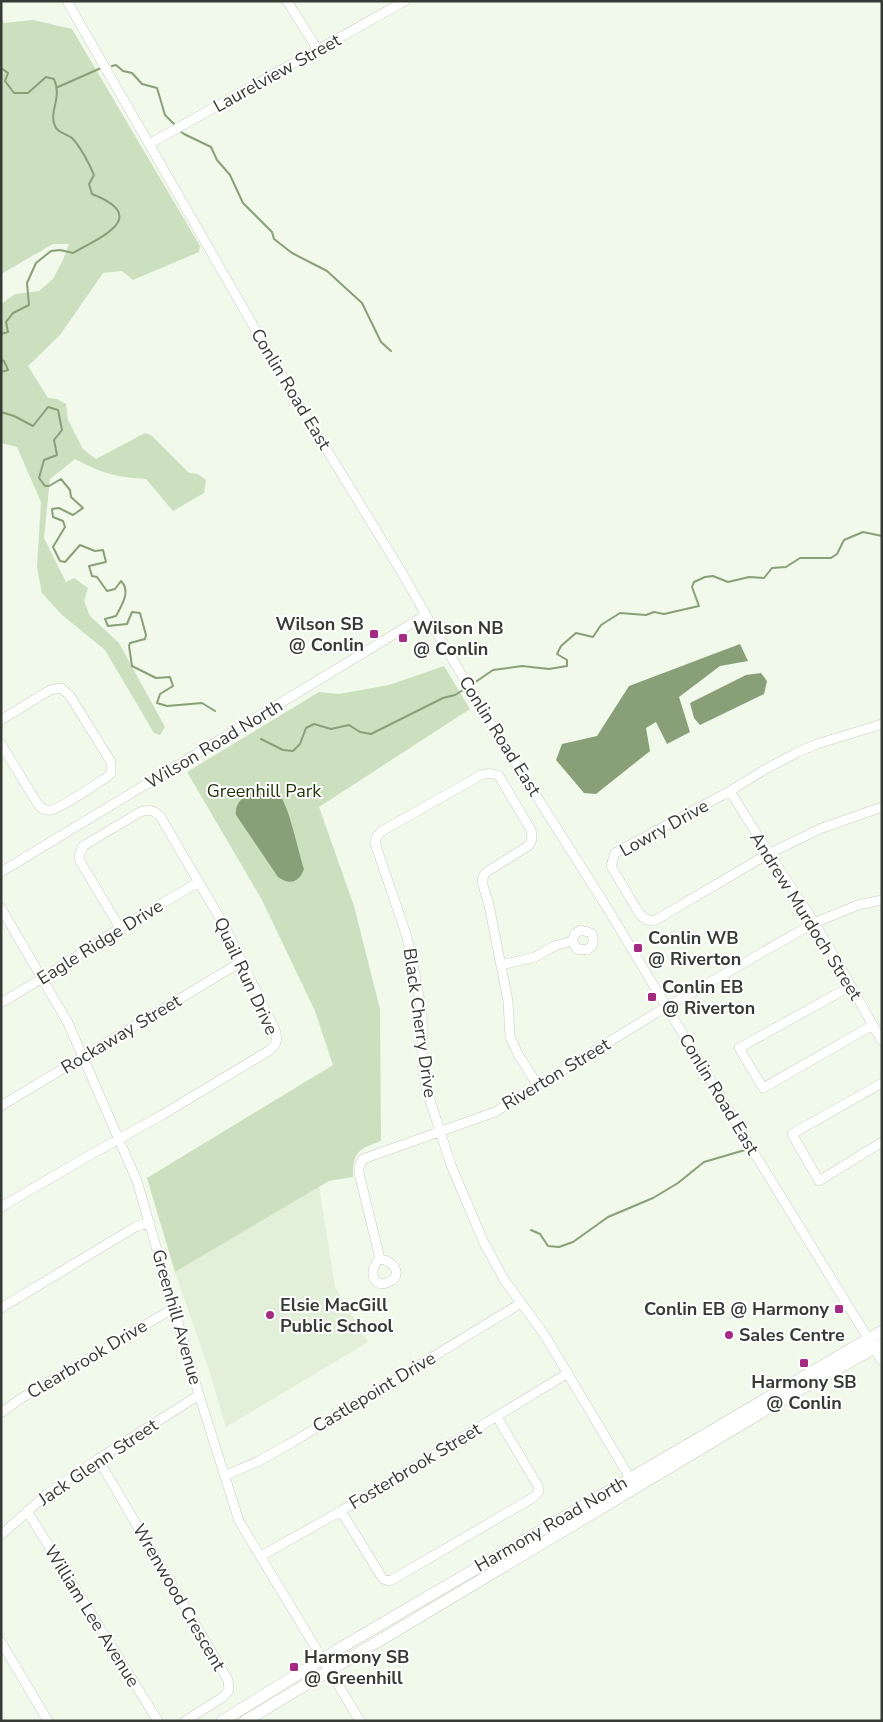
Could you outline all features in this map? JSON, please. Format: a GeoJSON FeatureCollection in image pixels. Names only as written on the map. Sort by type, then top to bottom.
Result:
{"type":"FeatureCollection","features":[{"type":"Feature","properties":{"kind":"main road","name":"Harmony Road North"},"geometry":{"type":"LineString","coordinates":[[246,1721],[875,1343],[882,1331]]}},
{"type":"Feature","properties":{"kind":"main road","name":"Harmony Road North"},"geometry":{"type":"LineString","coordinates":[[222,1721],[323,1659],[630,1478],[875,1343]]}},
{"type":"Feature","properties":{"kind":"street","name":"Conlin Road East"},"geometry":{"type":"LineString","coordinates":[[67,1],[289,388],[401,570],[426,615],[668,1007],[758,1159],[875,1343],[882,1361]]}},
{"type":"Feature","properties":{"kind":"street"},"geometry":{"type":"LineString","coordinates":[[288,1],[318,50]]}},
{"type":"Feature","properties":{"kind":"street","name":"Laurelview Street"},"geometry":{"type":"LineString","coordinates":[[149,144],[405,1]]}},
{"type":"Feature","properties":{"kind":"street","name":"Wilson Road North"},"geometry":{"type":"LineString","coordinates":[[1,872],[426,615]]}},
{"type":"Feature","properties":{"kind":"street"},"geometry":{"type":"LineString","coordinates":[[1,720],[50,690],[60,688],[70,696],[112,767],[107,777],[57,808],[46,810],[40,808],[1,744]]}},
{"type":"Feature","properties":{"kind":"street","name":"Lowry Drive"},"geometry":{"type":"LineString","coordinates":[[768,854],[654,921],[645,919],[639,914],[611,866],[614,853],[798,752],[817,744],[882,724]]}},
{"type":"Feature","properties":{"kind":"street","name":"Black Cherry Drive"},"geometry":{"type":"LineString","coordinates":[[538,1086],[510,1037],[508,1001],[489,905],[482,882],[484,875],[488,871],[528,846],[532,842],[532,836],[531,830],[499,776],[487,773],[382,831],[377,836],[375,843],[407,937],[422,1012],[423,1069],[426,1088],[451,1165],[484,1243],[505,1281],[544,1334],[630,1478]]}},
{"type":"Feature","properties":{"kind":"street","name":"Andrew Murdoch Street"},"geometry":{"type":"LineString","coordinates":[[730,791],[768,854],[814,923],[882,1041]]}},
{"type":"Feature","properties":{"kind":"street"},"geometry":{"type":"LineString","coordinates":[[768,854],[822,828],[882,807]]}},
{"type":"Feature","properties":{"kind":"street","name":"Quail Run Drive"},"geometry":{"type":"LineString","coordinates":[[1,1207],[162,1115],[275,1046],[277,1042],[275,1030],[225,927],[160,816],[154,811],[140,812],[83,846],[79,856],[80,861],[120,928]]}},
{"type":"Feature","properties":{"kind":"street","name":"Eagle Ridge Drive"},"geometry":{"type":"LineString","coordinates":[[1,1003],[120,928],[199,882]]}},
{"type":"Feature","properties":{"kind":"street","name":"Riverton Street"},"geometry":{"type":"LineString","coordinates":[[380,1259],[359,1173],[361,1163],[368,1157],[494,1112],[668,1007],[814,923],[858,905],[882,900]]}},
{"type":"Feature","properties":{"kind":"street","name":"Greenhill Avenue"},"geometry":{"type":"LineString","coordinates":[[1,908],[68,1023],[137,1181],[199,1395],[239,1521],[360,1721]]}},
{"type":"Feature","properties":{"kind":"street"},"geometry":{"type":"LineString","coordinates":[[501,965],[535,957],[554,946],[572,941]]}},
{"type":"Feature","properties":{"kind":"street","name":"Rockaway Street"},"geometry":{"type":"LineString","coordinates":[[1,1106],[241,962]]}},
{"type":"Feature","properties":{"kind":"street"},"geometry":{"type":"LineString","coordinates":[[852,986],[739,1048],[763,1088],[872,1025]]}},
{"type":"Feature","properties":{"kind":"street"},"geometry":{"type":"LineString","coordinates":[[882,1083],[792,1134],[818,1181],[882,1142]]}},
{"type":"Feature","properties":{"kind":"street"},"geometry":{"type":"LineString","coordinates":[[1,1308],[137,1226],[150,1223]]}},
{"type":"Feature","properties":{"kind":"street","name":"Castlepoint Drive"},"geometry":{"type":"LineString","coordinates":[[224,1476],[259,1461],[293,1442],[521,1303]]}},
{"type":"Feature","properties":{"kind":"street","name":"Clearbrook Drive"},"geometry":{"type":"LineString","coordinates":[[1,1414],[20,1399],[174,1308]]}},
{"type":"Feature","properties":{"kind":"street","name":"Fosterbrook Street"},"geometry":{"type":"LineString","coordinates":[[261,1556],[341,1511],[568,1374]]}},
{"type":"Feature","properties":{"kind":"street","name":"Jack Glenn Street"},"geometry":{"type":"LineString","coordinates":[[1,1534],[47,1494],[199,1395]]}},
{"type":"Feature","properties":{"kind":"street"},"geometry":{"type":"LineString","coordinates":[[341,1511],[383,1579],[390,1581],[534,1497],[539,1491],[538,1486],[497,1417]]}},
{"type":"Feature","properties":{"kind":"street","name":"Wrenwood Crescent"},"geometry":{"type":"LineString","coordinates":[[98,1459],[228,1680],[229,1690],[223,1697],[185,1721]]}},
{"type":"Feature","properties":{"kind":"street","name":"William Lee Avenue"},"geometry":{"type":"LineString","coordinates":[[27,1511],[158,1721]]}},
{"type":"Feature","properties":{"kind":"street"},"geometry":{"type":"LineString","coordinates":[[1,1642],[48,1721]]}},
{"type":"Feature","properties":{"kind":"shaded area"},"geometry":{"type":"Polygon","coordinates":[[[740,644],[748,661],[720,666],[679,697],[690,732],[667,744],[656,722],[646,728],[650,751],[596,794],[584,793],[556,760],[562,744],[597,736],[629,686],[740,644]]]}},
{"type":"Feature","properties":{"kind":"shaded area"},"geometry":{"type":"Polygon","coordinates":[[[761,673],[767,681],[764,694],[700,725],[694,718],[690,703],[746,675],[761,673]]]}},
{"type":"Feature","properties":{"kind":"shaded area"},"geometry":{"type":"Polygon","coordinates":[[[259,789],[276,792],[287,810],[304,869],[296,880],[290,882],[278,877],[236,815],[239,802],[259,789]]]}},
{"type":"Feature","properties":{"kind":"shaded area","name":"Elsie MacGill Public School"},"geometry":{"type":"Polygon","coordinates":[[[319,1187],[335,1287],[368,1342],[226,1427],[209,1370],[175,1272],[319,1187]]]}},
{"type":"Feature","properties":{"kind":"green space"},"geometry":{"type":"Polygon","coordinates":[[[1,18],[4,23],[33,20],[72,29],[200,246],[199,252],[133,280],[122,271],[103,273],[60,335],[28,366],[48,398],[57,399],[66,404],[68,420],[83,449],[96,459],[145,433],[151,435],[189,473],[198,474],[206,480],[204,493],[173,511],[146,479],[109,473],[75,459],[50,479],[44,538],[66,582],[74,578],[88,588],[84,601],[90,616],[119,643],[165,727],[160,735],[154,733],[105,650],[61,614],[42,593],[37,567],[41,502],[17,447],[1,443],[1,304],[15,294],[39,291],[53,279],[69,244],[53,244],[1,274],[1,18]]]}},
{"type":"Feature","properties":{"kind":"green space","name":"Greenhill Park"},"geometry":{"type":"Polygon","coordinates":[[[444,666],[470,709],[319,807],[354,906],[380,1009],[381,1141],[367,1146],[358,1153],[354,1162],[353,1177],[329,1181],[175,1272],[147,1178],[333,1065],[315,1011],[262,900],[187,772],[319,692],[339,694],[389,685],[444,666]]]}},
{"type":"Feature","properties":{"kind":"waterway"},"geometry":{"type":"LineString","coordinates":[[112,66],[116,65],[123,71],[132,73],[142,84],[157,88],[165,115],[175,125]]}},
{"type":"Feature","properties":{"kind":"waterway"},"geometry":{"type":"LineString","coordinates":[[1,68],[8,73],[5,81],[14,93],[28,93],[46,77],[54,79],[57,93],[53,117],[56,128],[72,138],[87,161],[94,175],[89,184],[92,194],[109,202],[118,211],[119,219],[115,226],[107,233],[73,253],[60,250],[51,251],[36,263],[27,283],[29,305],[13,313],[6,322],[8,332],[1,334]]}},
{"type":"Feature","properties":{"kind":"waterway"},"geometry":{"type":"LineString","coordinates":[[58,87],[101,68]]}},
{"type":"Feature","properties":{"kind":"waterway"},"geometry":{"type":"LineString","coordinates":[[180,131],[211,147],[217,160],[230,175],[243,203],[272,232],[274,239],[292,253],[327,271],[362,303],[381,342],[391,351]]}},
{"type":"Feature","properties":{"kind":"waterway"},"geometry":{"type":"LineString","coordinates":[[1,360],[4,361],[8,370],[1,372]]}},
{"type":"Feature","properties":{"kind":"waterway"},"geometry":{"type":"LineString","coordinates":[[1,412],[14,416],[33,426],[48,407],[58,410],[62,430],[54,440],[57,455],[44,460],[39,478],[45,486],[49,486],[61,479],[70,490],[71,497],[83,508],[73,515],[59,508],[52,509],[53,517],[63,521],[65,527],[53,547],[60,561],[65,562],[80,545],[95,551],[103,550],[106,562],[89,566],[92,576],[97,577],[107,591],[115,589],[121,581],[125,589],[124,598],[116,616],[105,619],[108,626],[127,624],[132,612],[140,613],[146,635],[145,639],[130,643],[132,666],[156,678],[170,677],[173,686],[160,694],[157,703],[167,706],[202,703],[215,711]]}},
{"type":"Feature","properties":{"kind":"waterway"},"geometry":{"type":"LineString","coordinates":[[474,683],[493,670],[522,666],[549,669],[567,666],[567,660],[557,654],[561,646],[576,633],[593,637],[601,625],[620,613],[646,615],[654,612],[664,614],[699,606],[692,587],[694,582],[705,577],[713,576],[728,582],[749,577],[764,578],[772,568],[786,567],[800,558],[831,558],[837,554],[844,540],[863,532],[882,536]]}},
{"type":"Feature","properties":{"kind":"waterway"},"geometry":{"type":"LineString","coordinates":[[261,739],[283,750],[293,751],[300,744],[306,728],[314,724],[331,729],[349,725],[360,732],[371,734],[463,690]]}},
{"type":"Feature","properties":{"kind":"waterway"},"geometry":{"type":"LineString","coordinates":[[531,1230],[540,1234],[548,1246],[559,1247],[573,1242],[608,1217],[653,1198],[678,1183],[704,1162],[745,1150]]}},
{"type":"Feature","properties":{"kind":"place","name":"Wilson SB @ Conlin"},"geometry":{"type":"Point","coordinates":[374,634]}},
{"type":"Feature","properties":{"kind":"place","name":"Wilson NB @ Conlin"},"geometry":{"type":"Point","coordinates":[403,638]}},
{"type":"Feature","properties":{"kind":"place","name":"Conlin WB @ Riverton"},"geometry":{"type":"Point","coordinates":[638,948]}},
{"type":"Feature","properties":{"kind":"place","name":"Conlin EB @ Riverton"},"geometry":{"type":"Point","coordinates":[652,997]}},
{"type":"Feature","properties":{"kind":"place","name":"Conlin EB @ Harmony"},"geometry":{"type":"Point","coordinates":[839,1309]}},
{"type":"Feature","properties":{"kind":"place","name":"Elsie MacGill Public School"},"geometry":{"type":"Point","coordinates":[270,1315]}},
{"type":"Feature","properties":{"kind":"place","name":"Sales Centre"},"geometry":{"type":"Point","coordinates":[729,1335]}},
{"type":"Feature","properties":{"kind":"place","name":"Harmony SB @ Conlin"},"geometry":{"type":"Point","coordinates":[804,1363]}},
{"type":"Feature","properties":{"kind":"place","name":"Harmony SB @ Greenhill"},"geometry":{"type":"Point","coordinates":[294,1667]}}]}
